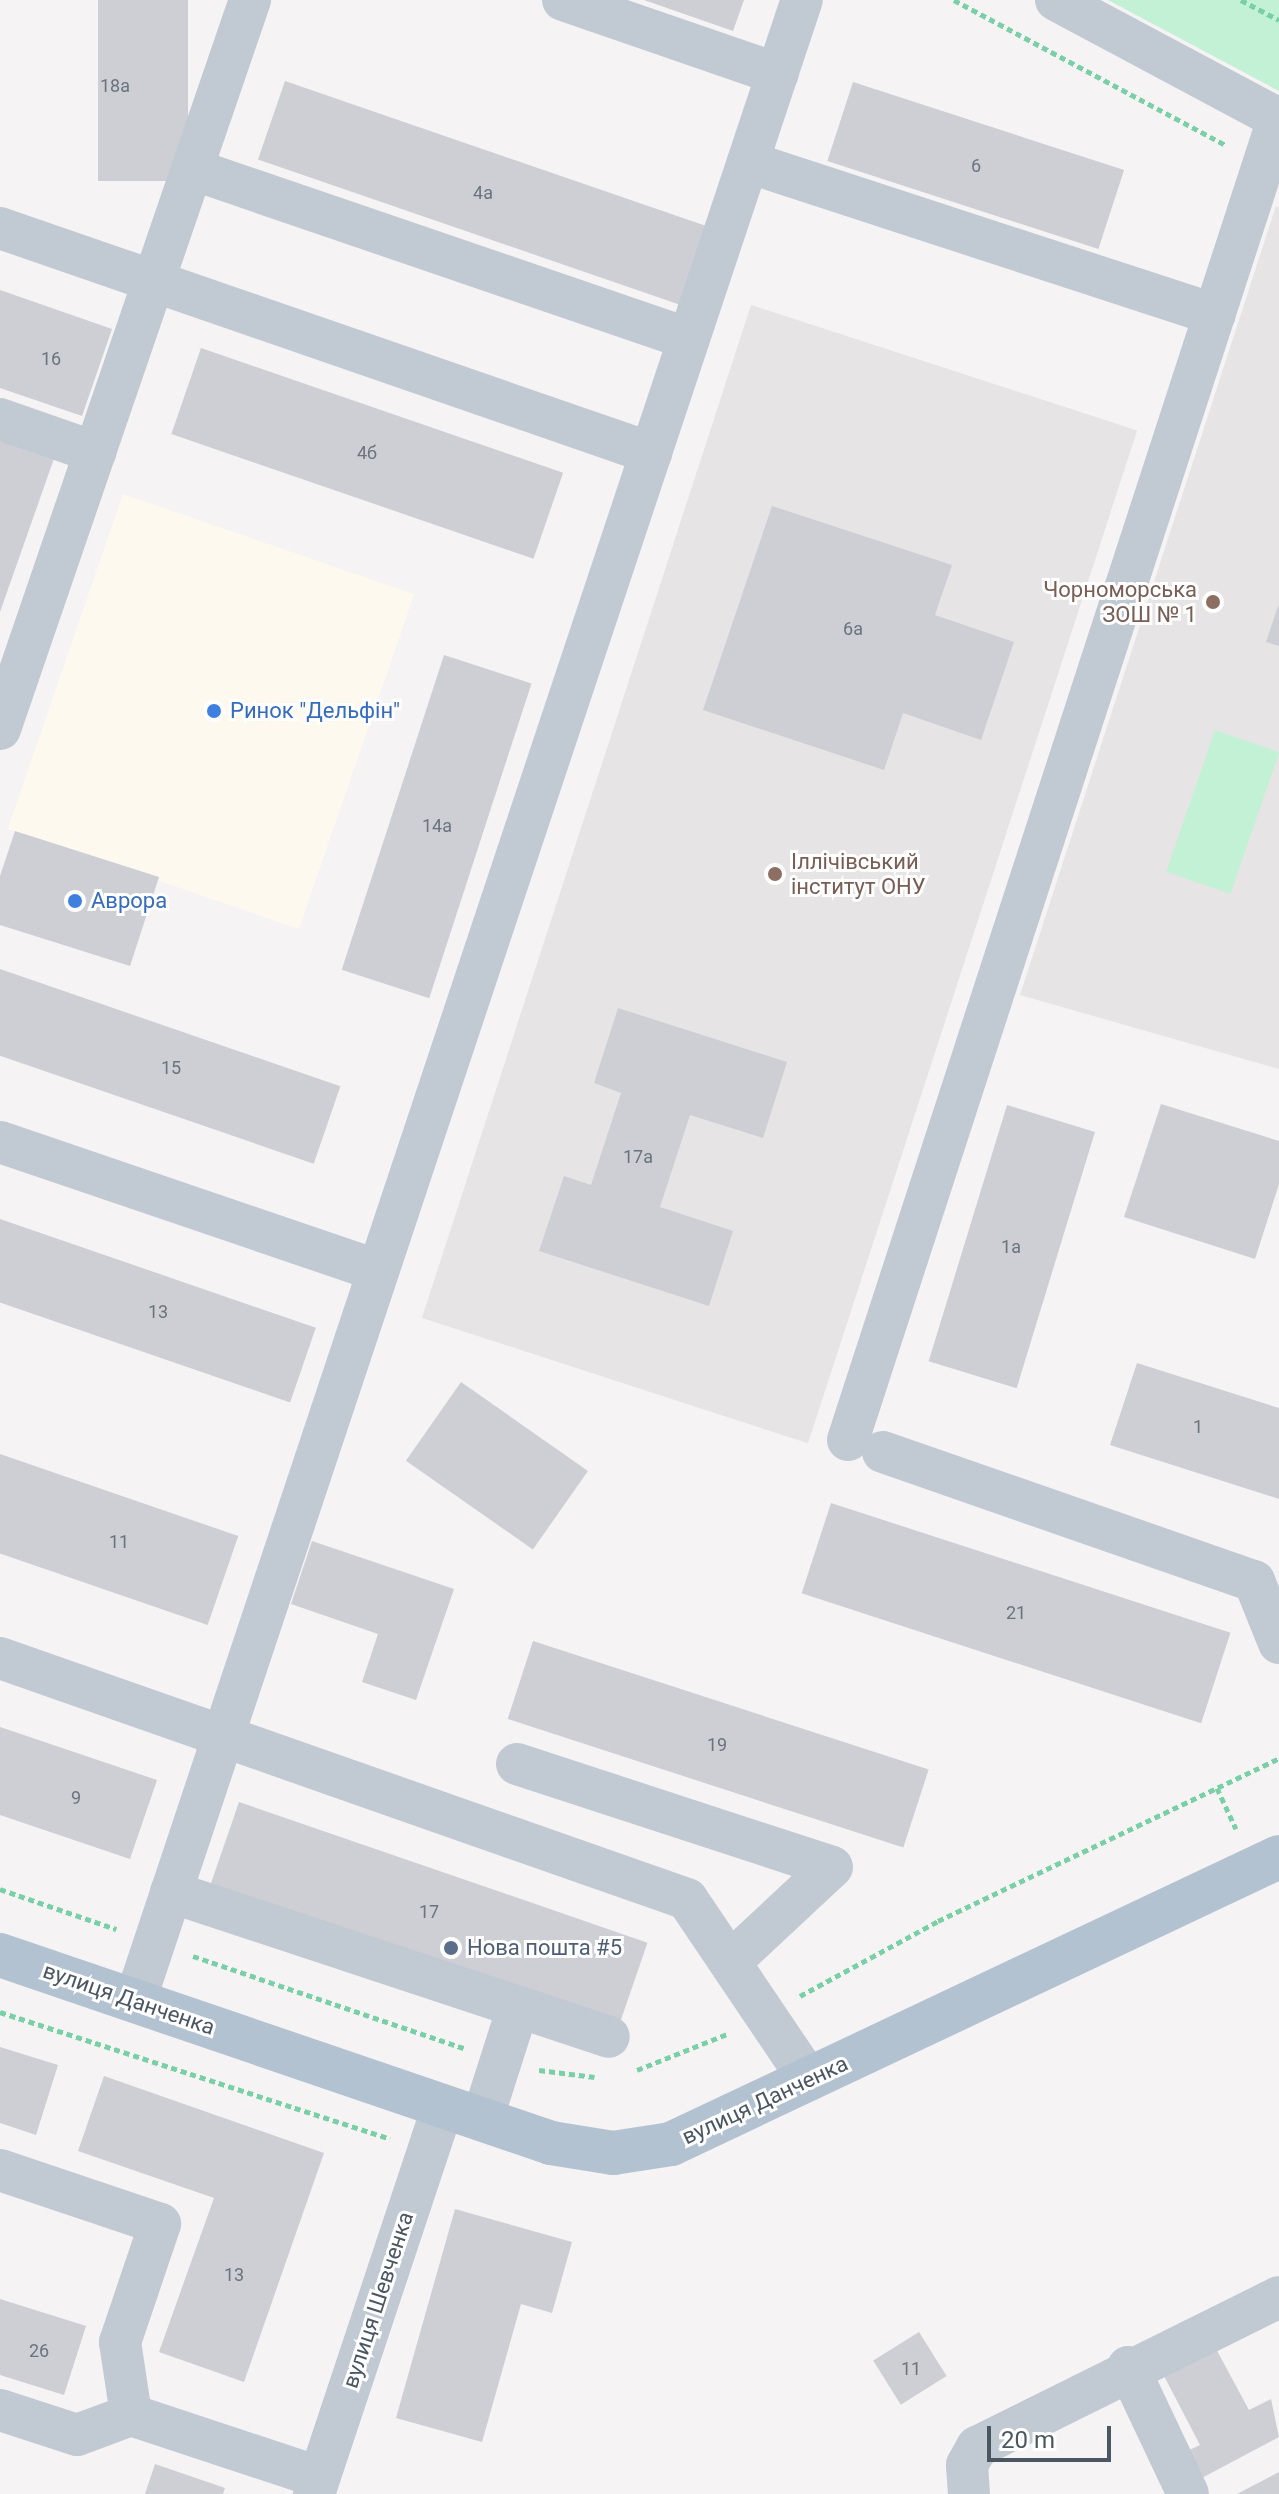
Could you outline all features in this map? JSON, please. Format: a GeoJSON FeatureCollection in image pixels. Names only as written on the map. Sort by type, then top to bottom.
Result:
{"type":"FeatureCollection","features":[{"type":"Feature","properties":{"kind":"main road","name":"вулиця Данченка"},"geometry":{"type":"LineString","coordinates":[[0,1955],[551,2143],[613,2153],[671,2144],[1279,1857]]}},
{"type":"Feature","properties":{"kind":"street"},"geometry":{"type":"LineString","coordinates":[[0,729],[250,0]]}},
{"type":"Feature","properties":{"kind":"street"},"geometry":{"type":"LineString","coordinates":[[563,0],[778,74]]}},
{"type":"Feature","properties":{"kind":"street"},"geometry":{"type":"LineString","coordinates":[[135,2001],[802,0]]}},
{"type":"Feature","properties":{"kind":"street"},"geometry":{"type":"LineString","coordinates":[[1056,0],[1279,119],[1215,315],[866,1446],[1254,1581],[1279,1643]]}},
{"type":"Feature","properties":{"kind":"street"},"geometry":{"type":"LineString","coordinates":[[748,162],[1215,315]]}},
{"type":"Feature","properties":{"kind":"street"},"geometry":{"type":"LineString","coordinates":[[192,169],[689,339]]}},
{"type":"Feature","properties":{"kind":"street"},"geometry":{"type":"LineString","coordinates":[[0,228],[651,453]]}},
{"type":"Feature","properties":{"kind":"street"},"geometry":{"type":"LineString","coordinates":[[0,419],[95,452]]}},
{"type":"Feature","properties":{"kind":"street"},"geometry":{"type":"LineString","coordinates":[[0,1142],[378,1271]]}},
{"type":"Feature","properties":{"kind":"street"},"geometry":{"type":"LineString","coordinates":[[0,1658],[687,1899],[809,2080]]}},
{"type":"Feature","properties":{"kind":"street"},"geometry":{"type":"LineString","coordinates":[[517,1764],[832,1867],[730,1962]]}},
{"type":"Feature","properties":{"kind":"street"},"geometry":{"type":"LineString","coordinates":[[171,1892],[518,2007],[607,2056]]}},
{"type":"Feature","properties":{"kind":"street","name":"вулиця Шевченка"},"geometry":{"type":"LineString","coordinates":[[316,2486],[428,2150],[463,2113],[501,2061],[518,2007]]}},
{"type":"Feature","properties":{"kind":"street"},"geometry":{"type":"LineString","coordinates":[[0,2170],[160,2224],[120,2342],[131,2415]]}},
{"type":"Feature","properties":{"kind":"street"},"geometry":{"type":"LineString","coordinates":[[968,2479],[977,2447],[1128,2367],[1279,2297]]}},
{"type":"Feature","properties":{"kind":"street"},"geometry":{"type":"LineString","coordinates":[[1128,2367],[1188,2494]]}},
{"type":"Feature","properties":{"kind":"street"},"geometry":{"type":"LineString","coordinates":[[0,2410],[77,2435],[131,2415],[316,2486]]}},
{"type":"Feature","properties":{"kind":"path"},"geometry":{"type":"LineString","coordinates":[[954,0],[1264,165]]}},
{"type":"Feature","properties":{"kind":"path"},"geometry":{"type":"LineString","coordinates":[[1241,0],[1279,20]]}},
{"type":"Feature","properties":{"kind":"path"},"geometry":{"type":"LineString","coordinates":[[632,2071],[659,2066],[766,2015],[938,1921],[1279,1758]]}},
{"type":"Feature","properties":{"kind":"path"},"geometry":{"type":"LineString","coordinates":[[0,1889],[501,2061],[578,2080],[607,2056]]}},
{"type":"Feature","properties":{"kind":"path"},"geometry":{"type":"LineString","coordinates":[[0,2012],[428,2150]]}},
{"type":"Feature","properties":{"kind":"shaded area","name":"Чорноморська ЗОШ № 1"},"geometry":{"type":"Polygon","coordinates":[[[1276,206],[1279,208],[1279,1069],[1020,995],[1276,206]]]}},
{"type":"Feature","properties":{"kind":"shaded area","name":"Іллічівський інститут ОНУ"},"geometry":{"type":"Polygon","coordinates":[[[751,305],[1137,430],[808,1443],[422,1318],[751,305]]]}},
{"type":"Feature","properties":{"kind":"shaded area","name":"Ринок \"Дельфін\""},"geometry":{"type":"Polygon","coordinates":[[[123,494],[414,594],[299,929],[8,829],[123,494]]]}},
{"type":"Feature","properties":{"kind":"green space"},"geometry":{"type":"Polygon","coordinates":[[[1108,0],[1279,0],[1279,91],[1108,0]]]}},
{"type":"Feature","properties":{"kind":"green space"},"geometry":{"type":"Polygon","coordinates":[[[1215,730],[1279,752],[1230,894],[1166,872],[1215,730]]]}},
{"type":"Feature","properties":{"kind":"building"},"geometry":{"type":"Polygon","coordinates":[[[98,0],[188,0],[188,181],[98,181],[98,0]]]}},
{"type":"Feature","properties":{"kind":"building"},"geometry":{"type":"Polygon","coordinates":[[[644,0],[744,0],[733,31],[644,0]]]}},
{"type":"Feature","properties":{"kind":"building"},"geometry":{"type":"Polygon","coordinates":[[[285,81],[708,227],[681,305],[258,159],[285,81]]]}},
{"type":"Feature","properties":{"kind":"building"},"geometry":{"type":"Polygon","coordinates":[[[853,82],[1124,170],[1098,249],[827,161],[853,82]]]}},
{"type":"Feature","properties":{"kind":"building"},"geometry":{"type":"Polygon","coordinates":[[[0,290],[112,329],[82,416],[0,388],[0,290]]]}},
{"type":"Feature","properties":{"kind":"building"},"geometry":{"type":"Polygon","coordinates":[[[201,348],[563,473],[534,559],[171,434],[201,348]]]}},
{"type":"Feature","properties":{"kind":"building"},"geometry":{"type":"Polygon","coordinates":[[[0,427],[57,450],[0,612],[0,427]]]}},
{"type":"Feature","properties":{"kind":"building"},"geometry":{"type":"Polygon","coordinates":[[[772,506],[952,565],[935,615],[1014,642],[981,740],[903,713],[884,770],[703,710],[772,506]]]}},
{"type":"Feature","properties":{"kind":"building"},"geometry":{"type":"Polygon","coordinates":[[[1279,606],[1279,646],[1266,642],[1279,606]]]}},
{"type":"Feature","properties":{"kind":"building"},"geometry":{"type":"Polygon","coordinates":[[[444,655],[531,683],[429,998],[342,970],[444,655]]]}},
{"type":"Feature","properties":{"kind":"building","name":"Аврора"},"geometry":{"type":"Polygon","coordinates":[[[15,831],[159,877],[130,966],[0,925],[0,876],[15,831]]]}},
{"type":"Feature","properties":{"kind":"building"},"geometry":{"type":"Polygon","coordinates":[[[0,969],[340,1086],[314,1164],[0,1056],[0,969]]]}},
{"type":"Feature","properties":{"kind":"building"},"geometry":{"type":"Polygon","coordinates":[[[618,1008],[787,1062],[763,1138],[690,1115],[660,1207],[733,1231],[709,1306],[539,1251],[564,1176],[591,1185],[621,1093],[594,1083],[618,1008]]]}},
{"type":"Feature","properties":{"kind":"building"},"geometry":{"type":"Polygon","coordinates":[[[1161,1104],[1279,1141],[1279,1184],[1255,1259],[1124,1217],[1161,1104]]]}},
{"type":"Feature","properties":{"kind":"building"},"geometry":{"type":"Polygon","coordinates":[[[1007,1105],[1095,1132],[1017,1388],[929,1361],[1007,1105]]]}},
{"type":"Feature","properties":{"kind":"building"},"geometry":{"type":"Polygon","coordinates":[[[0,1219],[316,1328],[290,1402],[0,1303],[0,1219]]]}},
{"type":"Feature","properties":{"kind":"building"},"geometry":{"type":"Polygon","coordinates":[[[1137,1363],[1279,1408],[1279,1499],[1110,1445],[1137,1363]]]}},
{"type":"Feature","properties":{"kind":"building"},"geometry":{"type":"Polygon","coordinates":[[[461,1382],[588,1471],[533,1550],[406,1461],[461,1382]]]}},
{"type":"Feature","properties":{"kind":"building"},"geometry":{"type":"Polygon","coordinates":[[[0,1454],[238,1536],[208,1625],[0,1553],[0,1454]]]}},
{"type":"Feature","properties":{"kind":"building"},"geometry":{"type":"Polygon","coordinates":[[[831,1503],[1230,1633],[1201,1723],[802,1593],[831,1503]]]}},
{"type":"Feature","properties":{"kind":"building"},"geometry":{"type":"Polygon","coordinates":[[[312,1541],[454,1589],[416,1700],[362,1682],[378,1634],[291,1604],[312,1541]]]}},
{"type":"Feature","properties":{"kind":"building"},"geometry":{"type":"Polygon","coordinates":[[[533,1641],[929,1770],[903,1848],[508,1719],[533,1641]]]}},
{"type":"Feature","properties":{"kind":"building"},"geometry":{"type":"Polygon","coordinates":[[[0,1727],[157,1780],[130,1859],[0,1815],[0,1727]]]}},
{"type":"Feature","properties":{"kind":"building"},"geometry":{"type":"Polygon","coordinates":[[[239,1802],[647,1943],[619,2025],[211,1884],[239,1802]]]}},
{"type":"Feature","properties":{"kind":"building"},"geometry":{"type":"Polygon","coordinates":[[[0,2047],[58,2065],[36,2135],[0,2123],[0,2047]]]}},
{"type":"Feature","properties":{"kind":"building"},"geometry":{"type":"Polygon","coordinates":[[[104,2076],[324,2153],[244,2382],[159,2352],[214,2198],[78,2151],[104,2076]]]}},
{"type":"Feature","properties":{"kind":"building"},"geometry":{"type":"Polygon","coordinates":[[[455,2209],[572,2242],[552,2313],[521,2304],[482,2442],[396,2418],[455,2209]]]}},
{"type":"Feature","properties":{"kind":"building"},"geometry":{"type":"Polygon","coordinates":[[[0,2299],[86,2326],[64,2395],[0,2375],[0,2299]]]}},
{"type":"Feature","properties":{"kind":"building"},"geometry":{"type":"Polygon","coordinates":[[[919,2332],[947,2376],[901,2405],[873,2361],[919,2332]]]}},
{"type":"Feature","properties":{"kind":"building"},"geometry":{"type":"Polygon","coordinates":[[[1215,2347],[1249,2410],[1271,2399],[1279,2437],[1198,2480],[1183,2453],[1200,2445],[1163,2374],[1215,2347]]]}},
{"type":"Feature","properties":{"kind":"building"},"geometry":{"type":"Polygon","coordinates":[[[155,2464],[225,2488],[223,2494],[145,2494],[155,2464]]]}},
{"type":"Feature","properties":{"kind":"building"},"geometry":{"type":"Polygon","coordinates":[[[1279,2472],[1279,2494],[1237,2494],[1279,2472]]]}},
{"type":"Feature","properties":{"kind":"place","name":"Чорноморська ЗОШ № 1"},"geometry":{"type":"Point","coordinates":[1213,602]}},
{"type":"Feature","properties":{"kind":"place","name":"Ринок \"Дельфін\""},"geometry":{"type":"Point","coordinates":[214,711]}},
{"type":"Feature","properties":{"kind":"place","name":"Іллічівський інститут ОНУ"},"geometry":{"type":"Point","coordinates":[775,874]}},
{"type":"Feature","properties":{"kind":"place","name":"Аврора"},"geometry":{"type":"Point","coordinates":[75,901]}},
{"type":"Feature","properties":{"kind":"place","name":"Нова пошта #5"},"geometry":{"type":"Point","coordinates":[451,1948]}}]}
